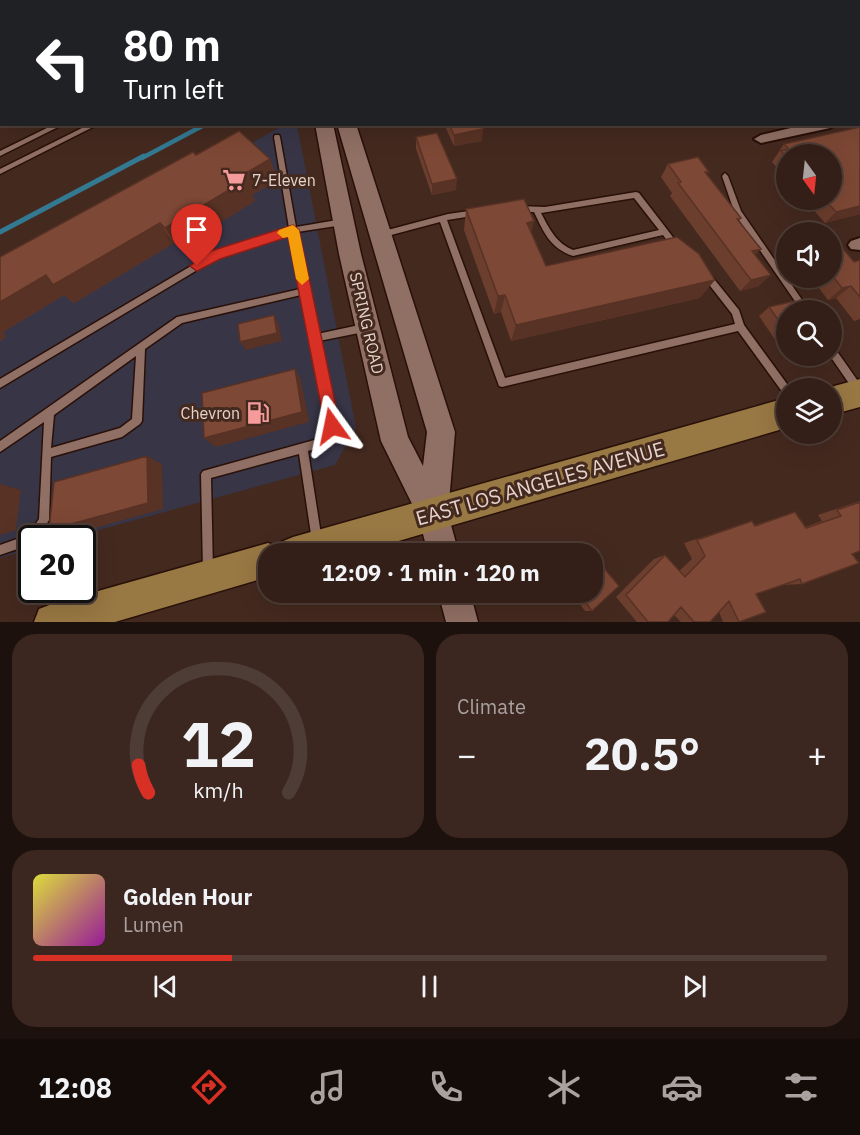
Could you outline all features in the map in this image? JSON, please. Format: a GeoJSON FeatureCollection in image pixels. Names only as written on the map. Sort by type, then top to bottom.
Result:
{"type":"FeatureCollection","features":[{"type":"Feature","properties":{"kind":"main road","name":"SPRING ROAD"},"geometry":{"type":"LineString","coordinates":[[324,126],[343,222],[395,441],[434,514],[441,543]]}},
{"type":"Feature","properties":{"kind":"main road","name":"SPRING ROAD"},"geometry":{"type":"LineString","coordinates":[[347,126],[441,432],[434,514]]}},
{"type":"Feature","properties":{"kind":"main road"},"geometry":{"type":"LineString","coordinates":[[842,398],[860,393]]}},
{"type":"Feature","properties":{"kind":"main road","name":"EAST LOS ANGELES AVENUE"},"geometry":{"type":"LineString","coordinates":[[331,543],[776,416]]}},
{"type":"Feature","properties":{"kind":"main road"},"geometry":{"type":"LineString","coordinates":[[52,622],[258,563]]}},
{"type":"Feature","properties":{"kind":"main road"},"geometry":{"type":"LineString","coordinates":[[457,603],[462,622]]}},
{"type":"Feature","properties":{"kind":"street"},"geometry":{"type":"LineString","coordinates":[[761,139],[821,126]]}},
{"type":"Feature","properties":{"kind":"lane"},"geometry":{"type":"LineString","coordinates":[[0,154],[57,126]]}},
{"type":"Feature","properties":{"kind":"lane"},"geometry":{"type":"LineString","coordinates":[[0,172],[92,126]]}},
{"type":"Feature","properties":{"kind":"lane"},"geometry":{"type":"LineString","coordinates":[[208,576],[206,474],[321,443],[332,426],[304,291],[277,137]]}},
{"type":"Feature","properties":{"kind":"lane"},"geometry":{"type":"LineString","coordinates":[[725,176],[738,212],[798,300]]}},
{"type":"Feature","properties":{"kind":"lane"},"geometry":{"type":"LineString","coordinates":[[507,209],[536,210],[636,195],[678,250],[686,256]]}},
{"type":"Feature","properties":{"kind":"lane"},"geometry":{"type":"LineString","coordinates":[[536,210],[558,247],[573,253],[665,232]]}},
{"type":"Feature","properties":{"kind":"lane"},"geometry":{"type":"LineString","coordinates":[[380,235],[442,219],[483,212]]}},
{"type":"Feature","properties":{"kind":"lane"},"geometry":{"type":"LineString","coordinates":[[442,219],[502,383],[740,327]]}},
{"type":"Feature","properties":{"kind":"lane"},"geometry":{"type":"LineString","coordinates":[[0,384],[216,255],[293,230],[343,222]]}},
{"type":"Feature","properties":{"kind":"lane"},"geometry":{"type":"LineString","coordinates":[[701,268],[736,313],[740,327],[777,378]]}},
{"type":"Feature","properties":{"kind":"lane"},"geometry":{"type":"LineString","coordinates":[[0,447],[180,320],[304,291]]}},
{"type":"Feature","properties":{"kind":"lane"},"geometry":{"type":"LineString","coordinates":[[314,338],[368,327]]}},
{"type":"Feature","properties":{"kind":"lane"},"geometry":{"type":"LineString","coordinates":[[46,454],[122,432],[137,421],[141,348]]}},
{"type":"Feature","properties":{"kind":"lane"},"geometry":{"type":"LineString","coordinates":[[842,366],[860,393]]}},
{"type":"Feature","properties":{"kind":"lane"},"geometry":{"type":"LineString","coordinates":[[40,525],[44,519],[48,480],[46,454],[49,413]]}},
{"type":"Feature","properties":{"kind":"lane"},"geometry":{"type":"LineString","coordinates":[[303,447],[306,543]]}},
{"type":"Feature","properties":{"kind":"lane"},"geometry":{"type":"LineString","coordinates":[[0,550],[18,544]]}},
{"type":"Feature","properties":{"kind":"shaded area"},"geometry":{"type":"Polygon","coordinates":[[[282,126],[297,126],[356,428],[335,465],[96,531],[96,525],[18,525],[18,553],[0,558],[0,282],[282,126]]]}},
{"type":"Feature","properties":{"kind":"building"},"geometry":{"type":"Polygon","coordinates":[[[450,126],[482,126],[483,129],[454,135],[450,126]]]}},
{"type":"Feature","properties":{"kind":"building"},"geometry":{"type":"Polygon","coordinates":[[[860,127],[860,206],[836,212],[834,210],[842,210],[842,144],[784,144],[860,127]]]}},
{"type":"Feature","properties":{"kind":"building"},"geometry":{"type":"Polygon","coordinates":[[[239,131],[270,159],[241,176],[246,180],[165,228],[160,223],[53,285],[46,275],[0,302],[0,257],[193,152],[196,155],[239,131]]]}},
{"type":"Feature","properties":{"kind":"building"},"geometry":{"type":"Polygon","coordinates":[[[437,133],[457,179],[432,184],[416,137],[437,133]]]}},
{"type":"Feature","properties":{"kind":"building"},"geometry":{"type":"Polygon","coordinates":[[[698,157],[709,172],[705,172],[741,218],[737,219],[761,249],[752,251],[771,275],[751,280],[678,183],[681,182],[668,164],[698,157]]]}},
{"type":"Feature","properties":{"kind":"building"},"geometry":{"type":"Polygon","coordinates":[[[524,199],[534,221],[527,223],[546,266],[677,237],[699,254],[715,280],[516,325],[505,295],[498,296],[466,209],[524,199]]]}},
{"type":"Feature","properties":{"kind":"building"},"geometry":{"type":"Polygon","coordinates":[[[842,247],[854,262],[860,260],[860,297],[851,286],[842,288],[842,247]]]}},
{"type":"Feature","properties":{"kind":"building"},"geometry":{"type":"Polygon","coordinates":[[[776,305],[776,317],[769,307],[776,305]]]}},
{"type":"Feature","properties":{"kind":"building"},"geometry":{"type":"Polygon","coordinates":[[[274,315],[277,333],[240,342],[238,324],[274,315]]]}},
{"type":"Feature","properties":{"kind":"building"},"geometry":{"type":"Polygon","coordinates":[[[295,369],[302,412],[204,438],[202,393],[295,369]]]}},
{"type":"Feature","properties":{"kind":"building"},"geometry":{"type":"Polygon","coordinates":[[[147,456],[148,503],[67,525],[50,525],[54,482],[147,456]]]}},
{"type":"Feature","properties":{"kind":"building"},"geometry":{"type":"Polygon","coordinates":[[[860,502],[860,551],[852,554],[859,563],[802,584],[800,579],[756,594],[766,612],[739,622],[729,601],[710,622],[694,622],[681,607],[668,622],[648,622],[626,595],[665,555],[685,577],[705,556],[697,540],[752,521],[755,526],[795,512],[806,528],[841,516],[837,510],[860,502]]]}},
{"type":"Feature","properties":{"kind":"building"},"geometry":{"type":"Polygon","coordinates":[[[603,567],[619,586],[603,601],[603,567]]]}},
{"type":"Feature","properties":{"kind":"building"},"geometry":{"type":"Polygon","coordinates":[[[586,603],[601,603],[592,611],[586,603]]]}},
{"type":"Feature","properties":{"kind":"waterway"},"geometry":{"type":"LineString","coordinates":[[142,158],[202,126]]}},
{"type":"Feature","properties":{"kind":"waterway"},"geometry":{"type":"LineString","coordinates":[[0,232],[144,156]]}},
{"type":"Feature","properties":{"kind":"slow traffic"},"geometry":{"type":"LineString","coordinates":[[283,233],[293,230],[302,279]]}},
{"type":"Feature","properties":{"kind":"place","name":"7-Eleven"},"geometry":{"type":"Point","coordinates":[234,180]}},
{"type":"Feature","properties":{"kind":"place","name":"Chevron"},"geometry":{"type":"Point","coordinates":[258,413]}},
{"type":"Feature","properties":{"kind":"route"},"geometry":{"type":"LineString","coordinates":[[197,266],[216,255],[293,230],[332,426]]}}]}
